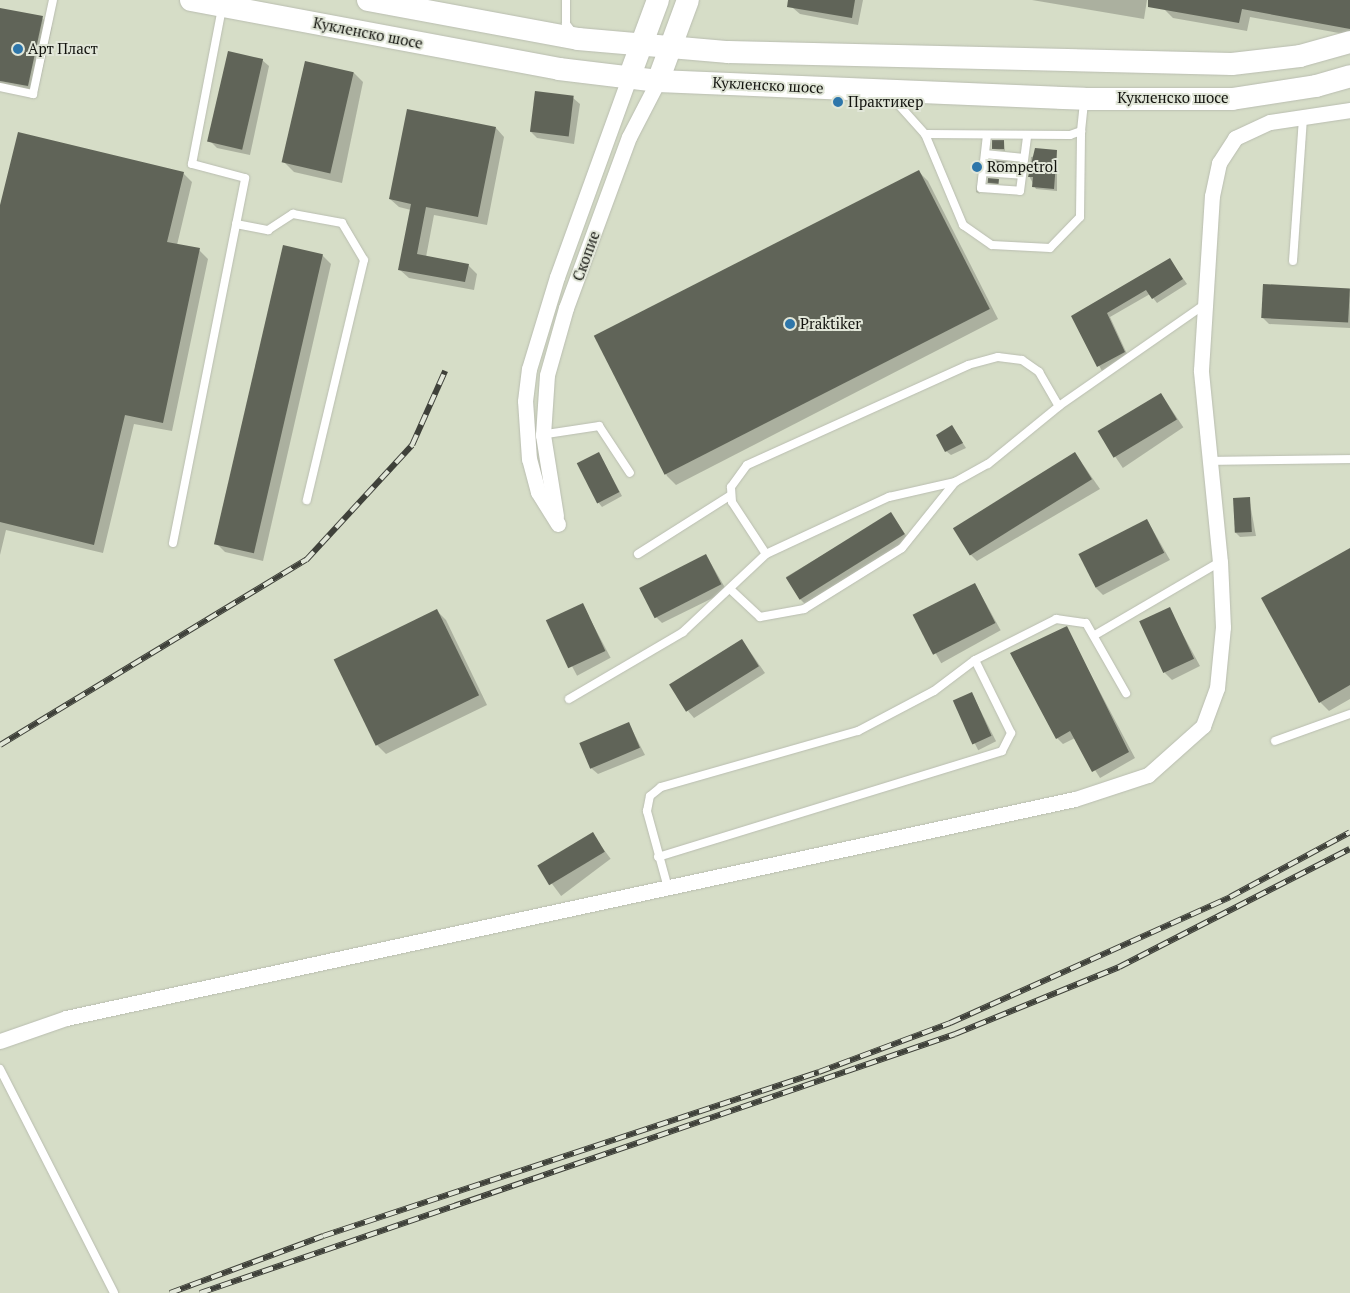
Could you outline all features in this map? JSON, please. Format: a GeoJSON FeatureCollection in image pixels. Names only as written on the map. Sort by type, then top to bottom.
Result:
{"type":"FeatureCollection","features":[{"type":"Feature","properties":{"kind":"main road","name":"Кукленско шосе"},"geometry":{"type":"LineString","coordinates":[[191,0],[629,78],[658,81],[1084,99],[1232,99],[1316,86],[1350,76]]}},
{"type":"Feature","properties":{"kind":"main road","name":"Кукленско шосе"},"geometry":{"type":"LineString","coordinates":[[368,0],[578,39],[671,47],[1232,64],[1300,56],[1350,42]]}},
{"type":"Feature","properties":{"kind":"main road"},"geometry":{"type":"LineString","coordinates":[[629,78],[658,0]]}},
{"type":"Feature","properties":{"kind":"main road","name":"Скопие"},"geometry":{"type":"LineString","coordinates":[[658,81],[688,0]]}},
{"type":"Feature","properties":{"kind":"street"},"geometry":{"type":"LineString","coordinates":[[526,434],[529,369],[556,276],[629,78]]}},
{"type":"Feature","properties":{"kind":"street","name":"Скопие"},"geometry":{"type":"LineString","coordinates":[[526,434],[538,492],[558,524],[542,435],[547,375],[575,285],[629,137],[658,81]]}},
{"type":"Feature","properties":{"kind":"street"},"geometry":{"type":"LineString","coordinates":[[0,1041],[66,1018],[1075,799],[1148,775],[1203,726],[1217,688],[1223,627],[1220,562],[1208,461],[1201,370],[1204,305],[1219,163],[1235,138],[1270,122],[1350,110]]}},
{"type":"Feature","properties":{"kind":"street"},"geometry":{"type":"LineString","coordinates":[[556,276],[575,285]]}},
{"type":"Feature","properties":{"kind":"lane"},"geometry":{"type":"LineString","coordinates":[[0,87],[34,94],[53,0]]}},
{"type":"Feature","properties":{"kind":"lane"},"geometry":{"type":"LineString","coordinates":[[566,0],[566,24],[578,39]]}},
{"type":"Feature","properties":{"kind":"lane"},"geometry":{"type":"LineString","coordinates":[[173,542],[245,178],[192,164],[222,6]]}},
{"type":"Feature","properties":{"kind":"lane"},"geometry":{"type":"LineString","coordinates":[[887,92],[925,134],[963,225],[992,245],[1050,248],[1080,217],[1081,131],[1084,99]]}},
{"type":"Feature","properties":{"kind":"lane"},"geometry":{"type":"LineString","coordinates":[[1293,261],[1303,117]]}},
{"type":"Feature","properties":{"kind":"lane"},"geometry":{"type":"LineString","coordinates":[[925,134],[1026,138],[1081,131]]}},
{"type":"Feature","properties":{"kind":"lane"},"geometry":{"type":"LineString","coordinates":[[987,135],[981,188],[1020,191],[1026,138]]}},
{"type":"Feature","properties":{"kind":"lane"},"geometry":{"type":"LineString","coordinates":[[985,154],[1024,158]]}},
{"type":"Feature","properties":{"kind":"lane"},"geometry":{"type":"LineString","coordinates":[[983,172],[1022,175]]}},
{"type":"Feature","properties":{"kind":"lane"},"geometry":{"type":"LineString","coordinates":[[236,224],[268,230],[293,214],[342,223],[364,260],[306,500]]}},
{"type":"Feature","properties":{"kind":"lane"},"geometry":{"type":"LineString","coordinates":[[569,699],[683,632],[766,554],[889,496],[955,482],[988,464],[1059,406],[1204,305]]}},
{"type":"Feature","properties":{"kind":"lane"},"geometry":{"type":"LineString","coordinates":[[766,554],[731,495],[735,478],[747,465],[968,364],[998,357],[1022,360],[1038,372],[1059,406]]}},
{"type":"Feature","properties":{"kind":"lane"},"geometry":{"type":"LineString","coordinates":[[526,434],[542,435],[599,426],[630,473]]}},
{"type":"Feature","properties":{"kind":"lane"},"geometry":{"type":"LineString","coordinates":[[1208,461],[1350,459]]}},
{"type":"Feature","properties":{"kind":"lane"},"geometry":{"type":"LineString","coordinates":[[730,589],[760,617],[804,609],[902,548],[955,482]]}},
{"type":"Feature","properties":{"kind":"lane"},"geometry":{"type":"LineString","coordinates":[[638,554],[731,495]]}},
{"type":"Feature","properties":{"kind":"lane"},"geometry":{"type":"LineString","coordinates":[[1095,635],[1220,562]]}},
{"type":"Feature","properties":{"kind":"lane"},"geometry":{"type":"LineString","coordinates":[[668,888],[647,811],[650,796],[661,788],[858,731],[934,690],[975,660],[1056,619],[1086,623],[1095,635],[1126,693]]}},
{"type":"Feature","properties":{"kind":"lane"},"geometry":{"type":"LineString","coordinates":[[658,857],[1002,750],[1010,733],[975,660]]}},
{"type":"Feature","properties":{"kind":"lane"},"geometry":{"type":"LineString","coordinates":[[1275,741],[1350,714]]}},
{"type":"Feature","properties":{"kind":"lane"},"geometry":{"type":"LineString","coordinates":[[0,1069],[114,1293]]}},
{"type":"Feature","properties":{"kind":"shaded area"},"geometry":{"type":"Polygon","coordinates":[[[0,0],[1350,0],[1350,1293],[0,1293],[0,0]]]}},
{"type":"Feature","properties":{"kind":"building"},"geometry":{"type":"Polygon","coordinates":[[[788,0],[855,0],[852,18],[787,7],[788,0]]]}},
{"type":"Feature","properties":{"kind":"building"},"geometry":{"type":"Polygon","coordinates":[[[1148,0],[1350,0],[1350,29],[1242,9],[1239,23],[1148,7],[1148,0]]]}},
{"type":"Feature","properties":{"kind":"building","name":"Арт Пласт"},"geometry":{"type":"Polygon","coordinates":[[[0,8],[43,16],[28,86],[0,81],[0,8]]]}},
{"type":"Feature","properties":{"kind":"building"},"geometry":{"type":"Polygon","coordinates":[[[228,51],[263,59],[242,150],[207,142],[228,51]]]}},
{"type":"Feature","properties":{"kind":"building"},"geometry":{"type":"Polygon","coordinates":[[[305,61],[354,72],[330,174],[282,162],[305,61]]]}},
{"type":"Feature","properties":{"kind":"building"},"geometry":{"type":"Polygon","coordinates":[[[535,91],[574,96],[569,136],[530,132],[535,91]]]}},
{"type":"Feature","properties":{"kind":"building"},"geometry":{"type":"Polygon","coordinates":[[[407,109],[496,127],[478,217],[426,207],[417,254],[469,264],[465,282],[398,270],[411,204],[389,199],[407,109]]]}},
{"type":"Feature","properties":{"kind":"building"},"geometry":{"type":"Polygon","coordinates":[[[18,132],[184,172],[167,242],[200,248],[163,423],[125,415],[94,545],[0,522],[0,205],[18,132]]]}},
{"type":"Feature","properties":{"kind":"building"},"geometry":{"type":"Polygon","coordinates":[[[992,140],[1004,140],[1004,149],[992,149],[992,140]]]}},
{"type":"Feature","properties":{"kind":"building"},"geometry":{"type":"Polygon","coordinates":[[[1035,148],[1057,150],[1054,189],[1032,187],[1033,177],[1028,177],[1035,148]]]}},
{"type":"Feature","properties":{"kind":"building"},"geometry":{"type":"Polygon","coordinates":[[[990,160],[1018,163],[1017,169],[989,167],[990,160]]]}},
{"type":"Feature","properties":{"kind":"building","name":"Praktiker"},"geometry":{"type":"Polygon","coordinates":[[[919,170],[990,309],[665,475],[594,336],[919,170]]]}},
{"type":"Feature","properties":{"kind":"building"},"geometry":{"type":"Polygon","coordinates":[[[988,178],[999,179],[999,184],[988,183],[988,178]]]}},
{"type":"Feature","properties":{"kind":"building"},"geometry":{"type":"Polygon","coordinates":[[[283,245],[323,254],[254,553],[214,544],[283,245]]]}},
{"type":"Feature","properties":{"kind":"building"},"geometry":{"type":"Polygon","coordinates":[[[1170,258],[1183,279],[1152,299],[1146,290],[1107,313],[1125,352],[1097,367],[1071,316],[1170,258]]]}},
{"type":"Feature","properties":{"kind":"building"},"geometry":{"type":"Polygon","coordinates":[[[1263,284],[1350,289],[1348,323],[1261,318],[1263,284]]]}},
{"type":"Feature","properties":{"kind":"building"},"geometry":{"type":"Polygon","coordinates":[[[1161,393],[1177,420],[1114,458],[1098,431],[1161,393]]]}},
{"type":"Feature","properties":{"kind":"building"},"geometry":{"type":"Polygon","coordinates":[[[952,425],[963,443],[945,452],[936,435],[952,425]]]}},
{"type":"Feature","properties":{"kind":"building"},"geometry":{"type":"Polygon","coordinates":[[[599,452],[619,492],[597,503],[577,463],[599,452]]]}},
{"type":"Feature","properties":{"kind":"building"},"geometry":{"type":"Polygon","coordinates":[[[1075,452],[1092,479],[970,555],[953,528],[1075,452]]]}},
{"type":"Feature","properties":{"kind":"building"},"geometry":{"type":"Polygon","coordinates":[[[1250,497],[1252,532],[1235,533],[1233,498],[1250,497]]]}},
{"type":"Feature","properties":{"kind":"building"},"geometry":{"type":"Polygon","coordinates":[[[891,512],[905,534],[800,600],[786,578],[891,512]]]}},
{"type":"Feature","properties":{"kind":"building"},"geometry":{"type":"Polygon","coordinates":[[[1147,519],[1164,553],[1096,588],[1078,554],[1147,519]]]}},
{"type":"Feature","properties":{"kind":"building"},"geometry":{"type":"Polygon","coordinates":[[[1350,548],[1350,685],[1319,703],[1261,598],[1350,548]]]}},
{"type":"Feature","properties":{"kind":"building"},"geometry":{"type":"Polygon","coordinates":[[[706,554],[721,584],[655,618],[639,588],[706,554]]]}},
{"type":"Feature","properties":{"kind":"building"},"geometry":{"type":"Polygon","coordinates":[[[975,583],[995,623],[933,655],[913,615],[975,583]]]}},
{"type":"Feature","properties":{"kind":"building"},"geometry":{"type":"Polygon","coordinates":[[[583,603],[605,651],[568,668],[546,620],[583,603]]]}},
{"type":"Feature","properties":{"kind":"building"},"geometry":{"type":"Polygon","coordinates":[[[1170,607],[1194,659],[1163,673],[1139,621],[1170,607]]]}},
{"type":"Feature","properties":{"kind":"building"},"geometry":{"type":"Polygon","coordinates":[[[437,609],[479,695],[376,746],[334,659],[437,609]]]}},
{"type":"Feature","properties":{"kind":"building"},"geometry":{"type":"Polygon","coordinates":[[[1067,626],[1129,752],[1092,772],[1070,731],[1056,739],[1010,653],[1067,626]]]}},
{"type":"Feature","properties":{"kind":"building"},"geometry":{"type":"Polygon","coordinates":[[[742,639],[759,666],[686,712],[669,685],[742,639]]]}},
{"type":"Feature","properties":{"kind":"building"},"geometry":{"type":"Polygon","coordinates":[[[972,692],[992,736],[972,744],[953,701],[972,692]]]}},
{"type":"Feature","properties":{"kind":"building"},"geometry":{"type":"Polygon","coordinates":[[[629,722],[640,748],[590,769],[579,743],[629,722]]]}},
{"type":"Feature","properties":{"kind":"building"},"geometry":{"type":"Polygon","coordinates":[[[593,832],[605,852],[549,885],[537,865],[593,832]]]}},
{"type":"Feature","properties":{"kind":"railway"},"geometry":{"type":"LineString","coordinates":[[0,745],[306,560],[412,445],[445,371]]}},
{"type":"Feature","properties":{"kind":"railway"},"geometry":{"type":"LineString","coordinates":[[170,1293],[323,1236],[819,1072],[950,1023],[1230,897],[1350,832]]}},
{"type":"Feature","properties":{"kind":"railway"},"geometry":{"type":"LineString","coordinates":[[200,1293],[955,1034],[1119,967],[1350,849]]}},
{"type":"Feature","properties":{"kind":"place","name":"Арт Пласт"},"geometry":{"type":"Point","coordinates":[18,49]}},
{"type":"Feature","properties":{"kind":"place","name":"Практикер"},"geometry":{"type":"Point","coordinates":[838,102]}},
{"type":"Feature","properties":{"kind":"place","name":"Rompetrol"},"geometry":{"type":"Point","coordinates":[977,167]}},
{"type":"Feature","properties":{"kind":"place","name":"Praktiker"},"geometry":{"type":"Point","coordinates":[790,324]}}]}
